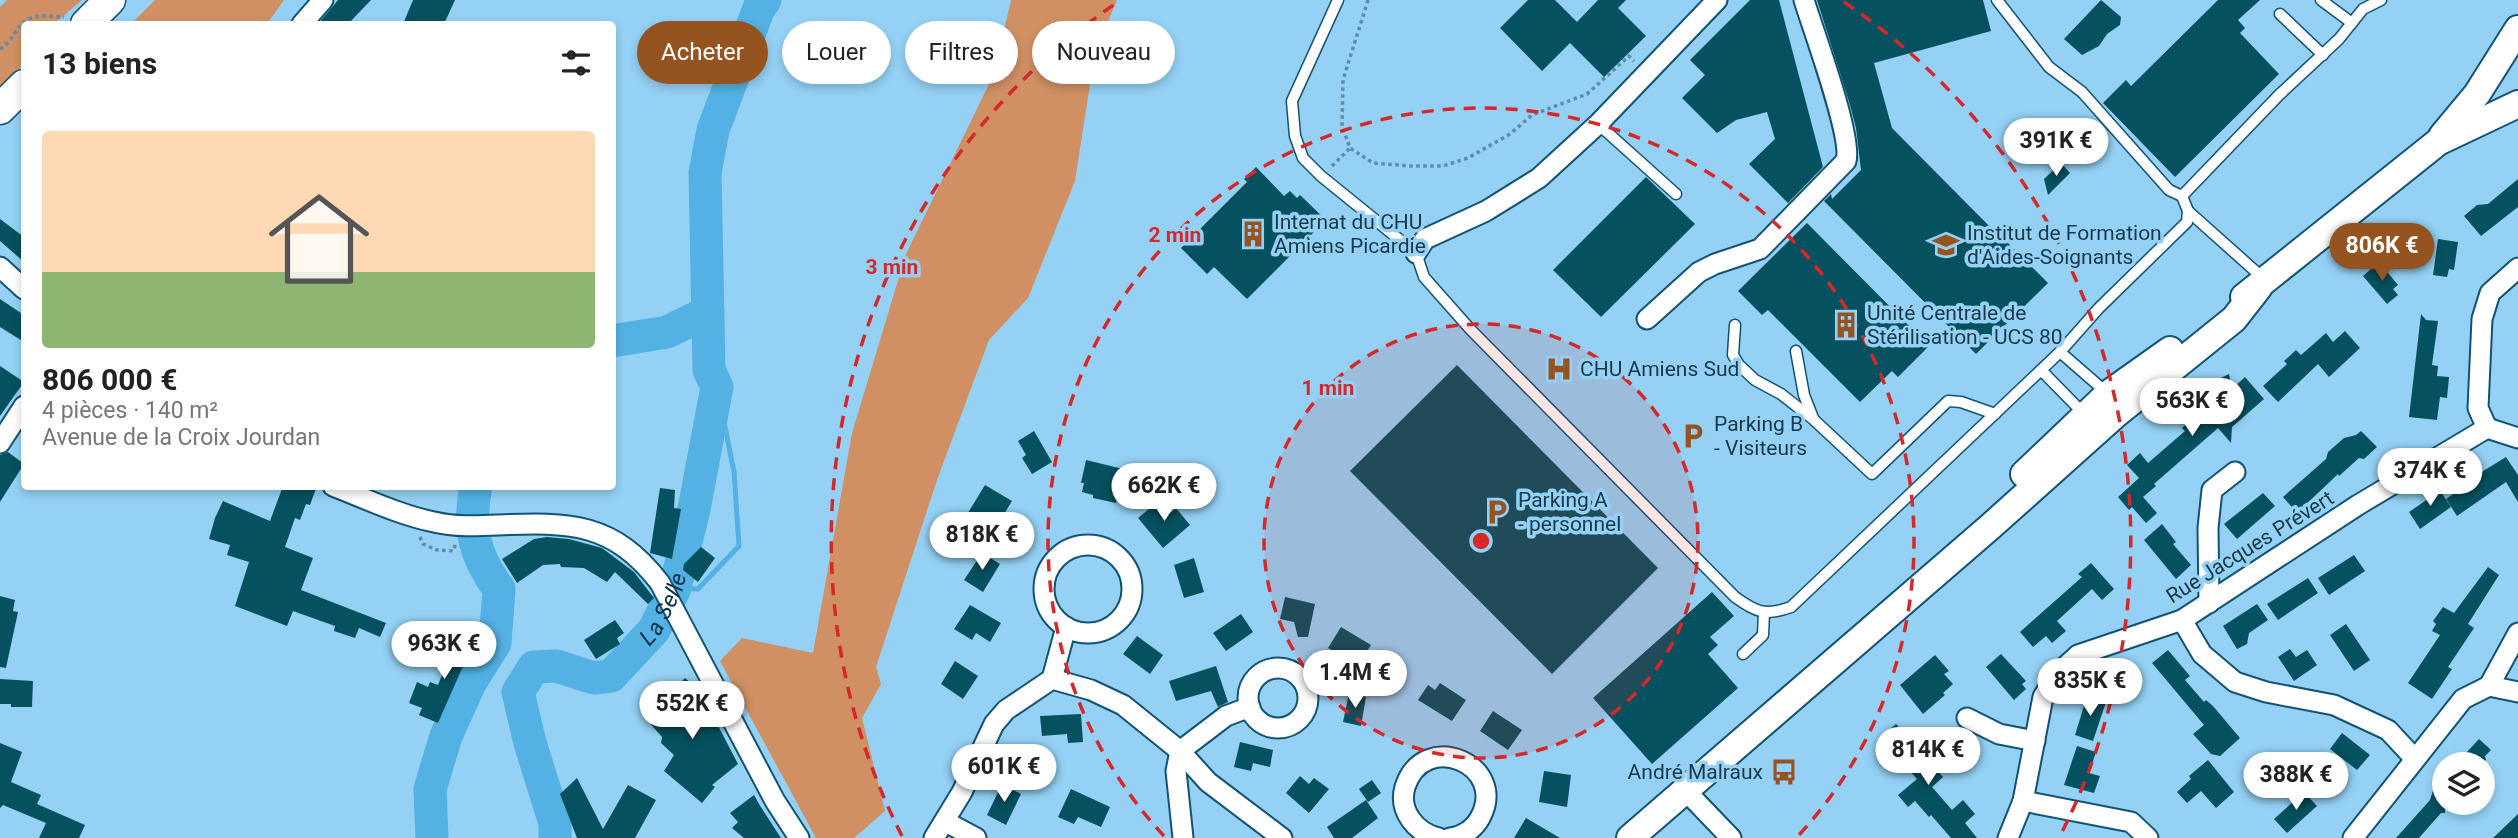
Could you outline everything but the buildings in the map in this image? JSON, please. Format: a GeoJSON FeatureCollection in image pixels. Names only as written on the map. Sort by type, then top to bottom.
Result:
{"type":"FeatureCollection","features":[{"type":"Feature","properties":{"kind":"main road"},"geometry":{"type":"LineString","coordinates":[[76,21],[110,0]]}},
{"type":"Feature","properties":{"kind":"main road"},"geometry":{"type":"LineString","coordinates":[[0,109],[21,88]]}},
{"type":"Feature","properties":{"kind":"street"},"geometry":{"type":"LineString","coordinates":[[305,21],[323,0]]}},
{"type":"Feature","properties":{"kind":"street"},"geometry":{"type":"LineString","coordinates":[[1416,253],[1426,239],[1486,211],[1539,178],[1598,124],[1717,0]]}},
{"type":"Feature","properties":{"kind":"street"},"geometry":{"type":"LineString","coordinates":[[1647,319],[1699,272],[1715,264],[1747,256],[1759,249],[1846,162],[1848,154],[1841,119],[1804,0]]}},
{"type":"Feature","properties":{"kind":"street"},"geometry":{"type":"LineString","coordinates":[[1630,838],[1991,527],[2112,404],[2438,142],[2477,94],[2518,29]]}},
{"type":"Feature","properties":{"kind":"street"},"geometry":{"type":"LineString","coordinates":[[2438,142],[2518,104]]}},
{"type":"Feature","properties":{"kind":"street"},"geometry":{"type":"LineString","coordinates":[[0,267],[21,286]]}},
{"type":"Feature","properties":{"kind":"street"},"geometry":{"type":"LineString","coordinates":[[2518,268],[2490,293],[2482,319],[2478,408],[2487,428],[2518,438]]}},
{"type":"Feature","properties":{"kind":"street"},"geometry":{"type":"LineString","coordinates":[[1899,604],[1998,498],[2085,415],[2112,404]]}},
{"type":"Feature","properties":{"kind":"street"},"geometry":{"type":"LineString","coordinates":[[0,443],[21,411]]}},
{"type":"Feature","properties":{"kind":"street","name":"Rue Jacques Prévert"},"geometry":{"type":"LineString","coordinates":[[2008,838],[2023,801],[2043,697],[2057,674],[2078,655],[2182,620],[2358,505],[2487,428]]}},
{"type":"Feature","properties":{"kind":"street"},"geometry":{"type":"LineString","coordinates":[[2209,603],[2208,528],[2212,490],[2235,472]]}},
{"type":"Feature","properties":{"kind":"street"},"geometry":{"type":"LineString","coordinates":[[344,490],[433,522],[457,526],[526,524],[585,527],[610,537],[632,553],[660,583],[775,801],[799,838]]}},
{"type":"Feature","properties":{"kind":"street"},"geometry":{"type":"LineString","coordinates":[[1080,545],[1095,545],[1110,551],[1128,570],[1132,584],[1126,611],[1106,629],[1079,632],[1066,627],[1054,617],[1047,604],[1044,589],[1046,574],[1054,561],[1066,551],[1080,545]]}},
{"type":"Feature","properties":{"kind":"street"},"geometry":{"type":"LineString","coordinates":[[2182,620],[2202,654],[2235,682],[2266,692],[2334,705],[2388,730],[2415,759]]}},
{"type":"Feature","properties":{"kind":"street"},"geometry":{"type":"LineString","coordinates":[[976,838],[940,830],[994,724],[1006,710],[1052,679],[1066,627]]}},
{"type":"Feature","properties":{"kind":"street"},"geometry":{"type":"LineString","coordinates":[[2353,838],[2463,699],[2489,686],[2518,633]]}},
{"type":"Feature","properties":{"kind":"street"},"geometry":{"type":"LineString","coordinates":[[1052,679],[1091,690],[1123,705],[1180,751],[1208,782],[1282,838]]}},
{"type":"Feature","properties":{"kind":"street"},"geometry":{"type":"LineString","coordinates":[[2489,686],[2518,692]]}},
{"type":"Feature","properties":{"kind":"street"},"geometry":{"type":"LineString","coordinates":[[1183,838],[1176,771],[1180,751],[1226,716],[1250,707]]}},
{"type":"Feature","properties":{"kind":"street"},"geometry":{"type":"LineString","coordinates":[[1967,718],[1999,734],[2035,741]]}},
{"type":"Feature","properties":{"kind":"street"},"geometry":{"type":"LineString","coordinates":[[1439,838],[1414,834],[1404,805],[1404,792],[1408,779],[1416,768],[1427,760],[1440,756],[1467,762],[1484,783],[1486,797],[1478,822],[1468,831],[1450,838]]}},
{"type":"Feature","properties":{"kind":"street"},"geometry":{"type":"LineString","coordinates":[[1685,790],[1731,838]]}},
{"type":"Feature","properties":{"kind":"street"},"geometry":{"type":"LineString","coordinates":[[2023,801],[2131,822],[2148,838]]}},
{"type":"Feature","properties":{"kind":"lane"},"geometry":{"type":"LineString","coordinates":[[1338,0],[1292,101],[1295,136],[1303,158],[1321,176],[1416,253],[1424,277],[1471,329],[1735,597],[1751,609],[1772,614],[1791,607],[2060,352],[2099,308],[2187,222],[2188,211]]}},
{"type":"Feature","properties":{"kind":"lane"},"geometry":{"type":"LineString","coordinates":[[1997,0],[2049,66],[2082,92],[2169,190],[2182,196],[2188,211],[2262,284]]}},
{"type":"Feature","properties":{"kind":"lane"},"geometry":{"type":"LineString","coordinates":[[2321,0],[2351,23]]}},
{"type":"Feature","properties":{"kind":"lane"},"geometry":{"type":"LineString","coordinates":[[2182,196],[2279,95],[2339,39],[2363,9],[2381,0]]}},
{"type":"Feature","properties":{"kind":"lane"},"geometry":{"type":"LineString","coordinates":[[2280,14],[2323,55]]}},
{"type":"Feature","properties":{"kind":"lane"},"geometry":{"type":"LineString","coordinates":[[1598,124],[1676,194]]}},
{"type":"Feature","properties":{"kind":"lane"},"geometry":{"type":"LineString","coordinates":[[1735,325],[1733,355],[1739,365],[1755,380],[1781,394],[1813,419],[1872,474],[1948,401],[1961,402],[1996,414]]}},
{"type":"Feature","properties":{"kind":"lane"},"geometry":{"type":"LineString","coordinates":[[1796,351],[1804,395],[1813,419]]}},
{"type":"Feature","properties":{"kind":"lane"},"geometry":{"type":"LineString","coordinates":[[2060,352],[2112,404]]}},
{"type":"Feature","properties":{"kind":"lane"},"geometry":{"type":"LineString","coordinates":[[2041,370],[2085,415]]}},
{"type":"Feature","properties":{"kind":"lane"},"geometry":{"type":"LineString","coordinates":[[1743,654],[1763,635],[1764,612]]}},
{"type":"Feature","properties":{"kind":"path"},"geometry":{"type":"LineString","coordinates":[[1368,0],[1343,80],[1342,126],[1350,149],[1373,163],[1443,166],[1468,158],[1510,134],[1532,115],[1587,94],[1629,56],[1648,73]]}},
{"type":"Feature","properties":{"kind":"path"},"geometry":{"type":"LineString","coordinates":[[26,21],[39,16],[76,21]]}},
{"type":"Feature","properties":{"kind":"path"},"geometry":{"type":"LineString","coordinates":[[0,56],[2,48],[21,27]]}},
{"type":"Feature","properties":{"kind":"path"},"geometry":{"type":"LineString","coordinates":[[1321,176],[1350,149]]}},
{"type":"Feature","properties":{"kind":"shaded area"},"geometry":{"type":"Polygon","coordinates":[[[7,0],[82,0],[58,21],[21,21],[21,67],[0,88],[0,7],[7,0]]]}},
{"type":"Feature","properties":{"kind":"shaded area"},"geometry":{"type":"Polygon","coordinates":[[[155,0],[284,0],[269,21],[134,21],[155,0]]]}},
{"type":"Feature","properties":{"kind":"shaded area"},"geometry":{"type":"Polygon","coordinates":[[[1011,0],[1117,0],[1108,21],[1032,21],[1032,84],[1090,84],[1075,181],[1028,298],[989,340],[937,480],[876,667],[881,684],[862,718],[885,811],[854,838],[816,838],[720,661],[742,638],[813,653],[852,433],[906,254],[989,84],[1018,84],[1018,21],[1006,21],[1011,0]]]}},
{"type":"Feature","properties":{"kind":"waterway","name":"La Selle"},"geometry":{"type":"LineString","coordinates":[[555,838],[555,823],[530,743],[518,692],[534,667],[556,666],[594,678],[611,676],[654,630],[675,588],[694,509],[717,387],[709,370],[705,173],[713,130],[759,8],[765,0]]}},
{"type":"Feature","properties":{"kind":"waterway","name":"La Selle"},"geometry":{"type":"LineString","coordinates":[[616,340],[667,332],[708,312]]}},
{"type":"Feature","properties":{"kind":"waterway"},"geometry":{"type":"LineString","coordinates":[[675,588],[698,589],[739,546],[734,472],[717,387]]}},
{"type":"Feature","properties":{"kind":"waterway","name":"La Selle"},"geometry":{"type":"LineString","coordinates":[[432,838],[430,789],[446,736],[470,683],[495,643],[499,589],[484,565],[475,540],[473,515],[475,490]]}},
{"type":"Feature","properties":{"kind":"place","name":"Internat du CHU Amiens Picardie"},"geometry":{"type":"Point","coordinates":[1253,234]}},
{"type":"Feature","properties":{"kind":"place","name":"Institut de Formation d'Aides-Soignants"},"geometry":{"type":"Point","coordinates":[1946,245]}},
{"type":"Feature","properties":{"kind":"place","name":"Unité Centrale de Stérilisation - UCS 80"},"geometry":{"type":"Point","coordinates":[1846,325]}},
{"type":"Feature","properties":{"kind":"place","name":"CHU Amiens Sud"},"geometry":{"type":"Point","coordinates":[1559,369]}},
{"type":"Feature","properties":{"kind":"place","name":"Parking B - Visiteurs"},"geometry":{"type":"Point","coordinates":[1693,436]}},
{"type":"Feature","properties":{"kind":"place","name":"Parking A - personnel"},"geometry":{"type":"Point","coordinates":[1497,512]}},
{"type":"Feature","properties":{"kind":"place","name":"André Malraux"},"geometry":{"type":"Point","coordinates":[1784,772]}}]}
